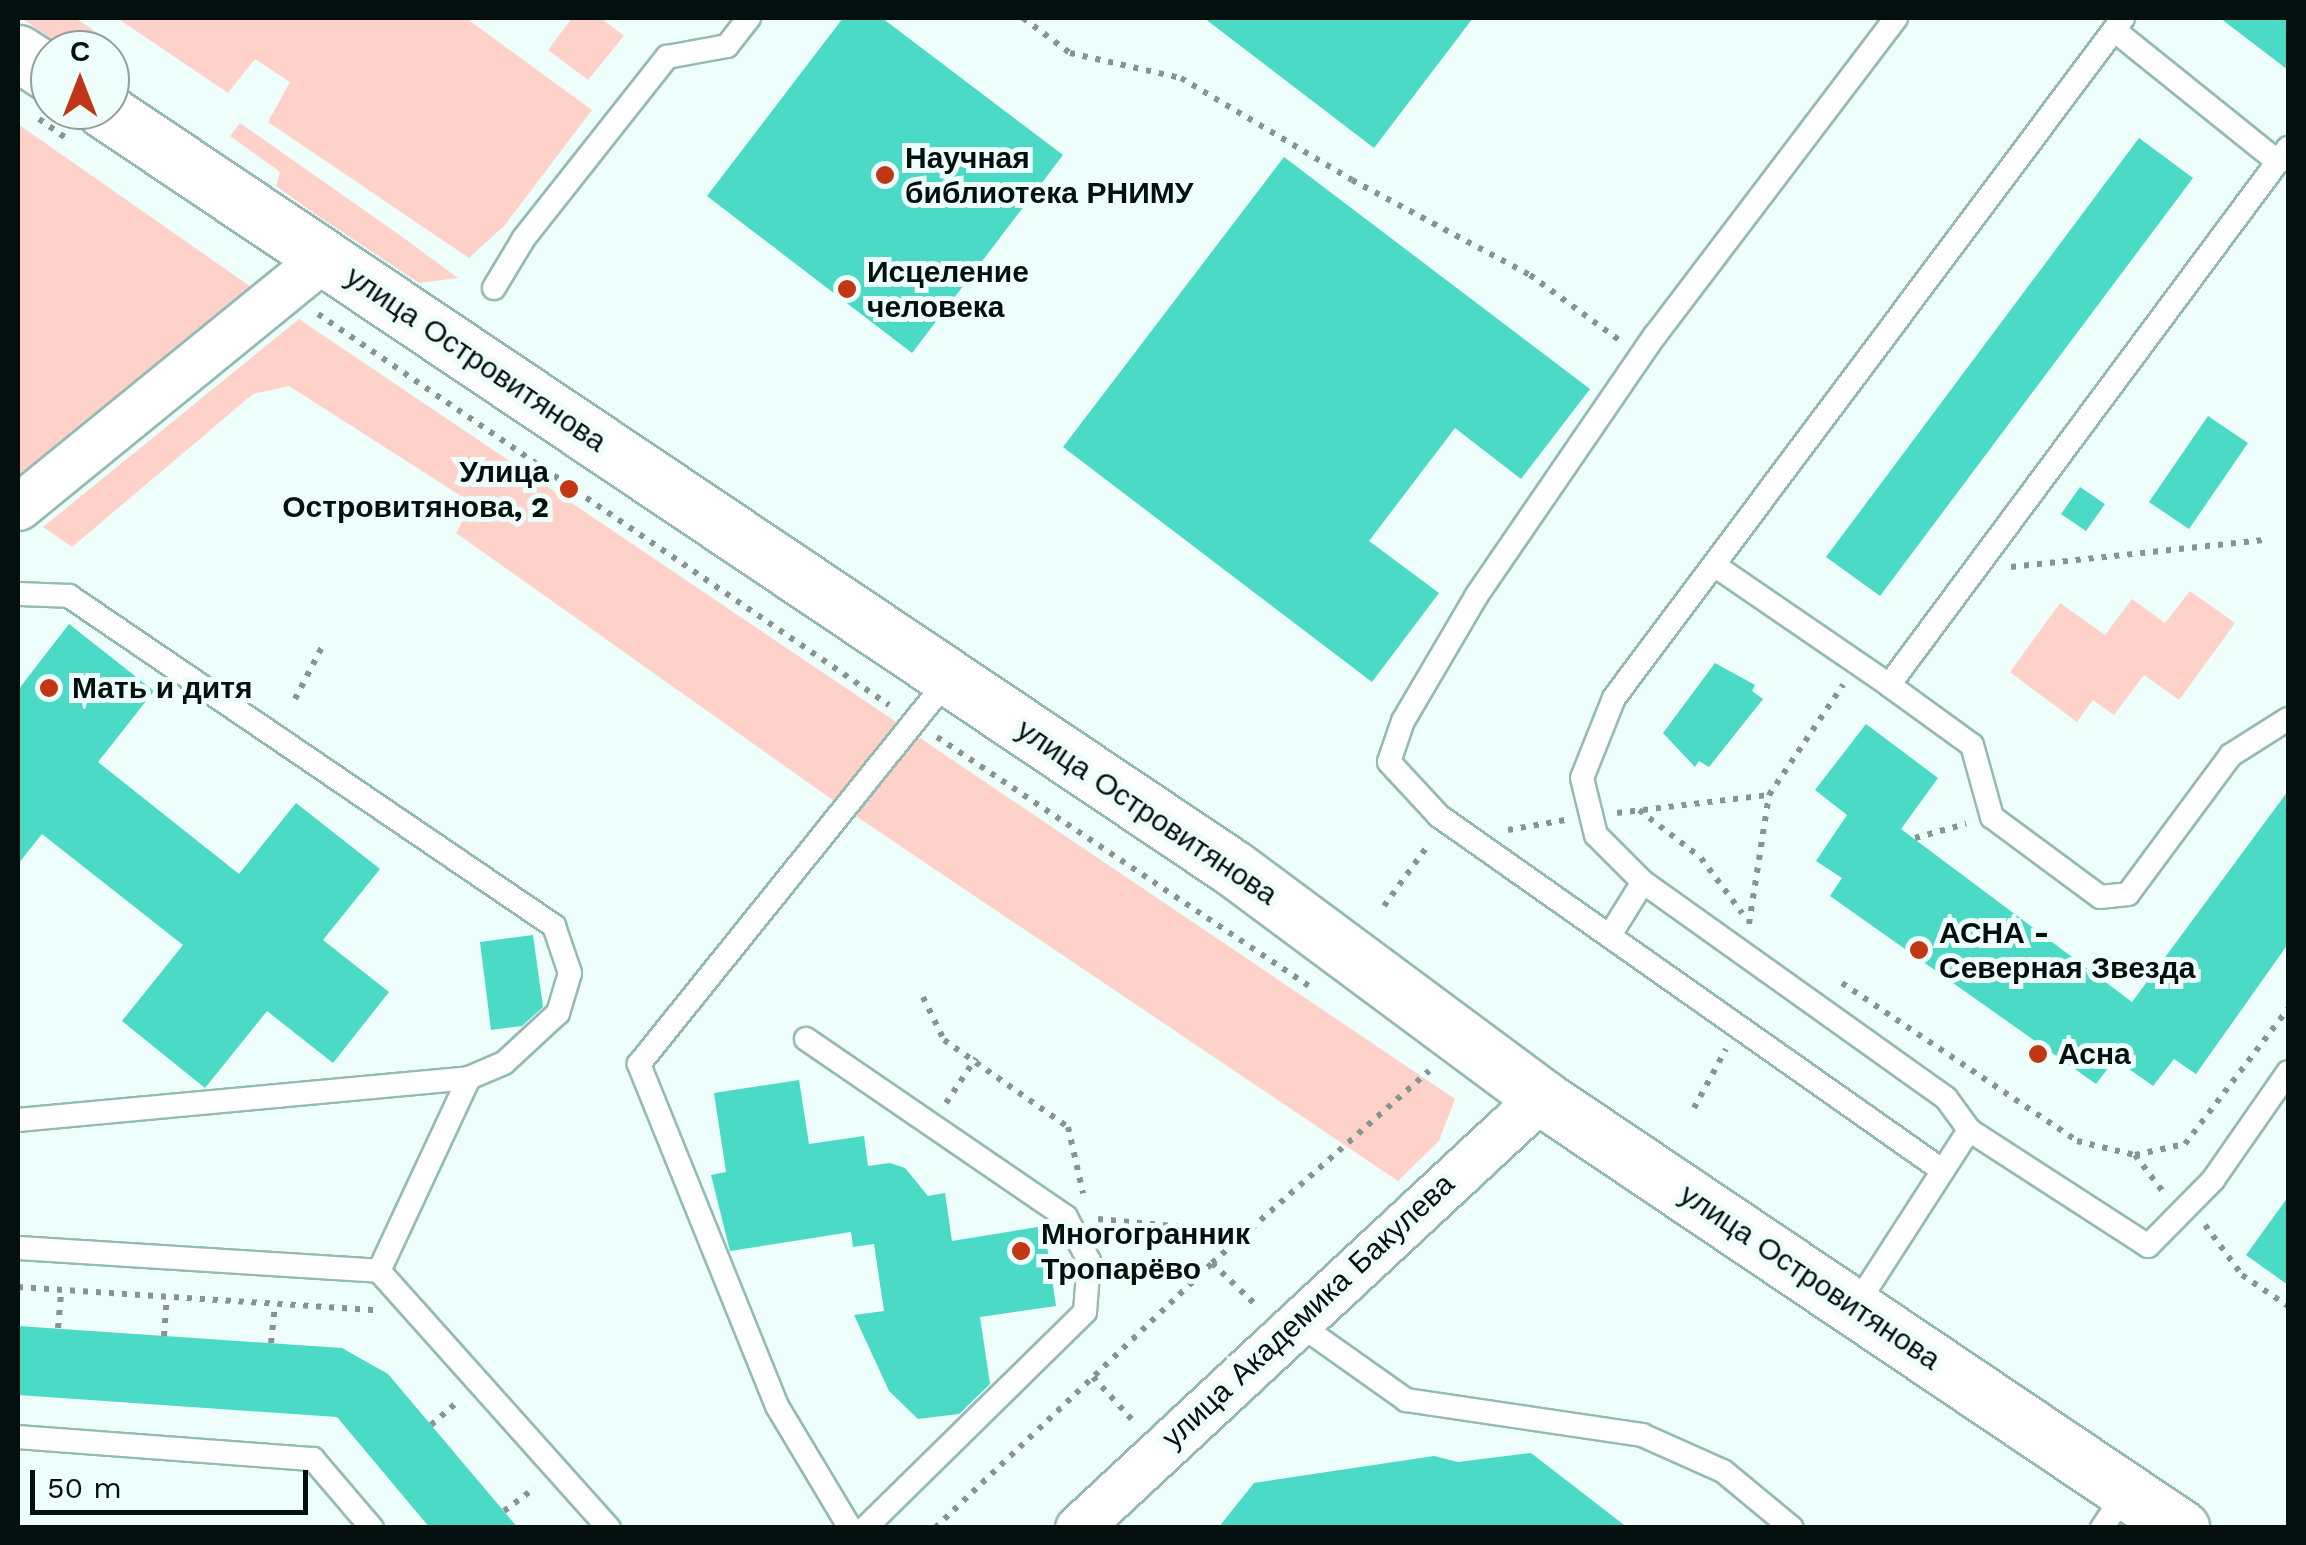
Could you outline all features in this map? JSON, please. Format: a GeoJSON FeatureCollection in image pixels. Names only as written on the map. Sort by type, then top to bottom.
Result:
{"type":"FeatureCollection","features":[{"type":"Feature","properties":{"kind":"main road","name":"улица Островитянова"},"geometry":{"type":"LineString","coordinates":[[93,130],[305,274],[949,678],[1233,868],[1540,1097],[1853,1310],[2114,1510],[2181,1528]]}},
{"type":"Feature","properties":{"kind":"street"},"geometry":{"type":"LineString","coordinates":[[18,507],[305,274]]}},
{"type":"Feature","properties":{"kind":"street","name":"улица Академика Бакулева"},"geometry":{"type":"LineString","coordinates":[[1078,1528],[1540,1097]]}},
{"type":"Feature","properties":{"kind":"lane"},"geometry":{"type":"LineString","coordinates":[[494,288],[524,238],[667,57],[728,46],[749,18]]}},
{"type":"Feature","properties":{"kind":"lane"},"geometry":{"type":"LineString","coordinates":[[1896,18],[1641,356],[1477,595],[1402,721],[1389,762],[1439,816],[1939,1168]]}},
{"type":"Feature","properties":{"kind":"lane"},"geometry":{"type":"LineString","coordinates":[[1889,685],[2283,155],[2119,24],[1614,698],[1582,778],[1596,835],[1643,882],[1946,1098],[1970,1130],[2148,1246],[2187,1210],[2288,1072]]}},
{"type":"Feature","properties":{"kind":"lane"},"geometry":{"type":"LineString","coordinates":[[1714,565],[1972,744],[1992,817],[2100,897],[2128,894],[2231,755],[2288,719]]}},
{"type":"Feature","properties":{"kind":"lane"},"geometry":{"type":"LineString","coordinates":[[18,594],[69,596],[554,926],[570,973],[558,1013],[504,1063],[469,1078],[18,1120]]}},
{"type":"Feature","properties":{"kind":"lane"},"geometry":{"type":"LineString","coordinates":[[850,1528],[777,1406],[639,1064],[949,678]]}},
{"type":"Feature","properties":{"kind":"lane"},"geometry":{"type":"LineString","coordinates":[[1610,936],[1643,882]]}},
{"type":"Feature","properties":{"kind":"lane"},"geometry":{"type":"LineString","coordinates":[[806,1039],[1078,1218],[1089,1261],[1085,1312],[865,1528]]}},
{"type":"Feature","properties":{"kind":"lane"},"geometry":{"type":"LineString","coordinates":[[379,1271],[469,1078]]}},
{"type":"Feature","properties":{"kind":"lane"},"geometry":{"type":"LineString","coordinates":[[1853,1310],[1939,1168],[1970,1130]]}},
{"type":"Feature","properties":{"kind":"lane"},"geometry":{"type":"LineString","coordinates":[[18,1248],[379,1271],[609,1528]]}},
{"type":"Feature","properties":{"kind":"lane"},"geometry":{"type":"LineString","coordinates":[[1290,1328],[1406,1400],[1642,1435],[1723,1470],[1792,1528]]}},
{"type":"Feature","properties":{"kind":"lane"},"geometry":{"type":"LineString","coordinates":[[18,1437],[313,1460],[372,1528]]}},
{"type":"Feature","properties":{"kind":"path"},"geometry":{"type":"LineString","coordinates":[[1023,18],[1070,53],[1197,87],[1530,275],[1641,356]]}},
{"type":"Feature","properties":{"kind":"path"},"geometry":{"type":"LineString","coordinates":[[305,274],[914,722],[1320,993]]}},
{"type":"Feature","properties":{"kind":"path"},"geometry":{"type":"LineString","coordinates":[[1973,572],[2264,540]]}},
{"type":"Feature","properties":{"kind":"path"},"geometry":{"type":"LineString","coordinates":[[295,699],[322,648]]}},
{"type":"Feature","properties":{"kind":"path"},"geometry":{"type":"LineString","coordinates":[[1745,956],[1770,794],[1858,664]]}},
{"type":"Feature","properties":{"kind":"path"},"geometry":{"type":"LineString","coordinates":[[1639,810],[1701,858],[1750,921],[1766,932]]}},
{"type":"Feature","properties":{"kind":"path"},"geometry":{"type":"LineString","coordinates":[[1914,838],[1992,817]]}},
{"type":"Feature","properties":{"kind":"path"},"geometry":{"type":"LineString","coordinates":[[1384,906],[1426,848]]}},
{"type":"Feature","properties":{"kind":"path"},"geometry":{"type":"LineString","coordinates":[[1832,976],[2077,1140],[2136,1156],[2185,1144],[2288,1009]]}},
{"type":"Feature","properties":{"kind":"path"},"geometry":{"type":"LineString","coordinates":[[923,996],[944,1040],[976,1058],[1068,1127],[1078,1218],[1214,1230],[1228,1248]]}},
{"type":"Feature","properties":{"kind":"path"},"geometry":{"type":"LineString","coordinates":[[1694,1108],[1726,1051]]}},
{"type":"Feature","properties":{"kind":"path"},"geometry":{"type":"LineString","coordinates":[[952,1094],[976,1058]]}},
{"type":"Feature","properties":{"kind":"path"},"geometry":{"type":"LineString","coordinates":[[936,1528],[1228,1248],[1432,1069],[1416,1058]]}},
{"type":"Feature","properties":{"kind":"path"},"geometry":{"type":"LineString","coordinates":[[2136,1156],[2157,1188],[2218,1235],[2242,1275],[2288,1306]]}},
{"type":"Feature","properties":{"kind":"path"},"geometry":{"type":"LineString","coordinates":[[1212,1263],[1290,1328]]}},
{"type":"Feature","properties":{"kind":"path"},"geometry":{"type":"LineString","coordinates":[[18,1288],[382,1310]]}},
{"type":"Feature","properties":{"kind":"path"},"geometry":{"type":"LineString","coordinates":[[58,1328],[61,1290]]}},
{"type":"Feature","properties":{"kind":"path"},"geometry":{"type":"LineString","coordinates":[[164,1336],[166,1297]]}},
{"type":"Feature","properties":{"kind":"path"},"geometry":{"type":"LineString","coordinates":[[272,1343],[275,1304]]}},
{"type":"Feature","properties":{"kind":"path"},"geometry":{"type":"LineString","coordinates":[[1093,1377],[1160,1450]]}},
{"type":"Feature","properties":{"kind":"path"},"geometry":{"type":"LineString","coordinates":[[447,1385],[472,1414]]}},
{"type":"Feature","properties":{"kind":"path"},"geometry":{"type":"LineString","coordinates":[[431,1425],[460,1400]]}},
{"type":"Feature","properties":{"kind":"path"},"geometry":{"type":"LineString","coordinates":[[524,1472],[548,1500]]}},
{"type":"Feature","properties":{"kind":"path"},"geometry":{"type":"LineString","coordinates":[[504,1511],[536,1487]]}},
{"type":"Feature","properties":{"kind":"shaded area"},"geometry":{"type":"Polygon","coordinates":[[[21,18],[75,18],[93,30],[39,30],[21,18]]]}},
{"type":"Feature","properties":{"kind":"shaded area"},"geometry":{"type":"Polygon","coordinates":[[[117,18],[466,18],[592,110],[505,225],[469,258],[268,122],[290,82],[255,59],[228,93],[117,18]]]}},
{"type":"Feature","properties":{"kind":"shaded area"},"geometry":{"type":"Polygon","coordinates":[[[572,18],[601,18],[624,36],[588,80],[548,50],[572,18]]]}},
{"type":"Feature","properties":{"kind":"shaded area"},"geometry":{"type":"Polygon","coordinates":[[[240,123],[458,278],[419,283],[312,212],[276,186],[280,172],[230,136],[240,123]]]}},
{"type":"Feature","properties":{"kind":"shaded area"},"geometry":{"type":"Polygon","coordinates":[[[18,124],[251,287],[18,482],[18,124]]]}},
{"type":"Feature","properties":{"kind":"shaded area"},"geometry":{"type":"Polygon","coordinates":[[[299,319],[1455,1099],[1439,1141],[1398,1181],[844,808],[456,533],[472,503],[289,386],[253,394],[72,547],[43,527],[299,319]]]}},
{"type":"Feature","properties":{"kind":"shaded area"},"geometry":{"type":"Polygon","coordinates":[[[2190,591],[2235,623],[2179,700],[2144,675],[2114,715],[2093,700],[2077,722],[2010,672],[2060,603],[2105,635],[2132,599],[2165,623],[2190,591]]]}},
{"type":"Feature","properties":{"kind":"building","name":"Научная библиотека РНИМУ"},"geometry":{"type":"Polygon","coordinates":[[[843,18],[882,18],[1063,155],[912,353],[707,196],[843,18]]]}},
{"type":"Feature","properties":{"kind":"building"},"geometry":{"type":"Polygon","coordinates":[[[1204,18],[1473,18],[1374,148],[1204,18]]]}},
{"type":"Feature","properties":{"kind":"building"},"geometry":{"type":"Polygon","coordinates":[[[2220,18],[2288,18],[2288,70],[2220,18]]]}},
{"type":"Feature","properties":{"kind":"building"},"geometry":{"type":"Polygon","coordinates":[[[2139,138],[2193,178],[1880,596],[1826,557],[2139,138]]]}},
{"type":"Feature","properties":{"kind":"building"},"geometry":{"type":"Polygon","coordinates":[[[1284,157],[1590,389],[1521,479],[1455,428],[1369,541],[1439,593],[1372,682],[1063,447],[1284,157]]]}},
{"type":"Feature","properties":{"kind":"building"},"geometry":{"type":"Polygon","coordinates":[[[2208,416],[2248,443],[2189,529],[2149,502],[2208,416]]]}},
{"type":"Feature","properties":{"kind":"building"},"geometry":{"type":"Polygon","coordinates":[[[2080,487],[2105,504],[2086,531],[2061,514],[2080,487]]]}},
{"type":"Feature","properties":{"kind":"building"},"geometry":{"type":"Polygon","coordinates":[[[69,624],[154,691],[98,762],[239,874],[296,803],[380,869],[323,940],[389,992],[333,1063],[267,1011],[205,1088],[122,1021],[183,945],[42,834],[18,864],[18,690],[69,624]]]}},
{"type":"Feature","properties":{"kind":"building"},"geometry":{"type":"Polygon","coordinates":[[[1715,663],[1755,685],[1752,691],[1763,699],[1709,767],[1699,761],[1695,767],[1663,733],[1715,663]]]}},
{"type":"Feature","properties":{"kind":"building"},"geometry":{"type":"Polygon","coordinates":[[[1866,724],[1938,778],[1901,829],[2132,1002],[2288,791],[2288,944],[2196,1074],[2174,1059],[2153,1086],[2115,1059],[2096,1084],[1830,896],[1842,878],[1816,861],[1847,815],[1815,790],[1866,724]]]}},
{"type":"Feature","properties":{"kind":"building"},"geometry":{"type":"Polygon","coordinates":[[[533,935],[543,1007],[522,1026],[491,1030],[480,942],[533,935]]]}},
{"type":"Feature","properties":{"kind":"building"},"geometry":{"type":"Polygon","coordinates":[[[799,1080],[809,1144],[864,1136],[868,1166],[890,1163],[905,1168],[928,1196],[945,1193],[952,1241],[1044,1226],[1056,1306],[980,1317],[990,1384],[959,1414],[918,1419],[889,1391],[854,1315],[884,1311],[874,1244],[853,1247],[851,1232],[730,1251],[711,1175],[726,1172],[714,1093],[799,1080]]]}},
{"type":"Feature","properties":{"kind":"building"},"geometry":{"type":"Polygon","coordinates":[[[2288,1197],[2288,1285],[2246,1255],[2288,1197]]]}},
{"type":"Feature","properties":{"kind":"building"},"geometry":{"type":"Polygon","coordinates":[[[18,1326],[342,1348],[388,1374],[518,1528],[430,1528],[337,1417],[18,1395],[18,1326]]]}},
{"type":"Feature","properties":{"kind":"building"},"geometry":{"type":"Polygon","coordinates":[[[1531,1453],[1628,1528],[1218,1528],[1254,1483],[1434,1456],[1458,1462],[1531,1453]]]}},
{"type":"Feature","properties":{"kind":"place","name":"Научная библиотека РНИМУ"},"geometry":{"type":"Point","coordinates":[885,175]}},
{"type":"Feature","properties":{"kind":"place","name":"Исцеление человека"},"geometry":{"type":"Point","coordinates":[847,289]}},
{"type":"Feature","properties":{"kind":"place","name":"Улица Островитянова, 2"},"geometry":{"type":"Point","coordinates":[569,489]}},
{"type":"Feature","properties":{"kind":"place","name":"Мать и дитя"},"geometry":{"type":"Point","coordinates":[49,688]}},
{"type":"Feature","properties":{"kind":"place","name":"АСНА - Северная Звезда"},"geometry":{"type":"Point","coordinates":[1919,950]}},
{"type":"Feature","properties":{"kind":"place","name":"Асна"},"geometry":{"type":"Point","coordinates":[2038,1054]}},
{"type":"Feature","properties":{"kind":"place","name":"Многогранник Тропарёво"},"geometry":{"type":"Point","coordinates":[1021,1251]}}]}
